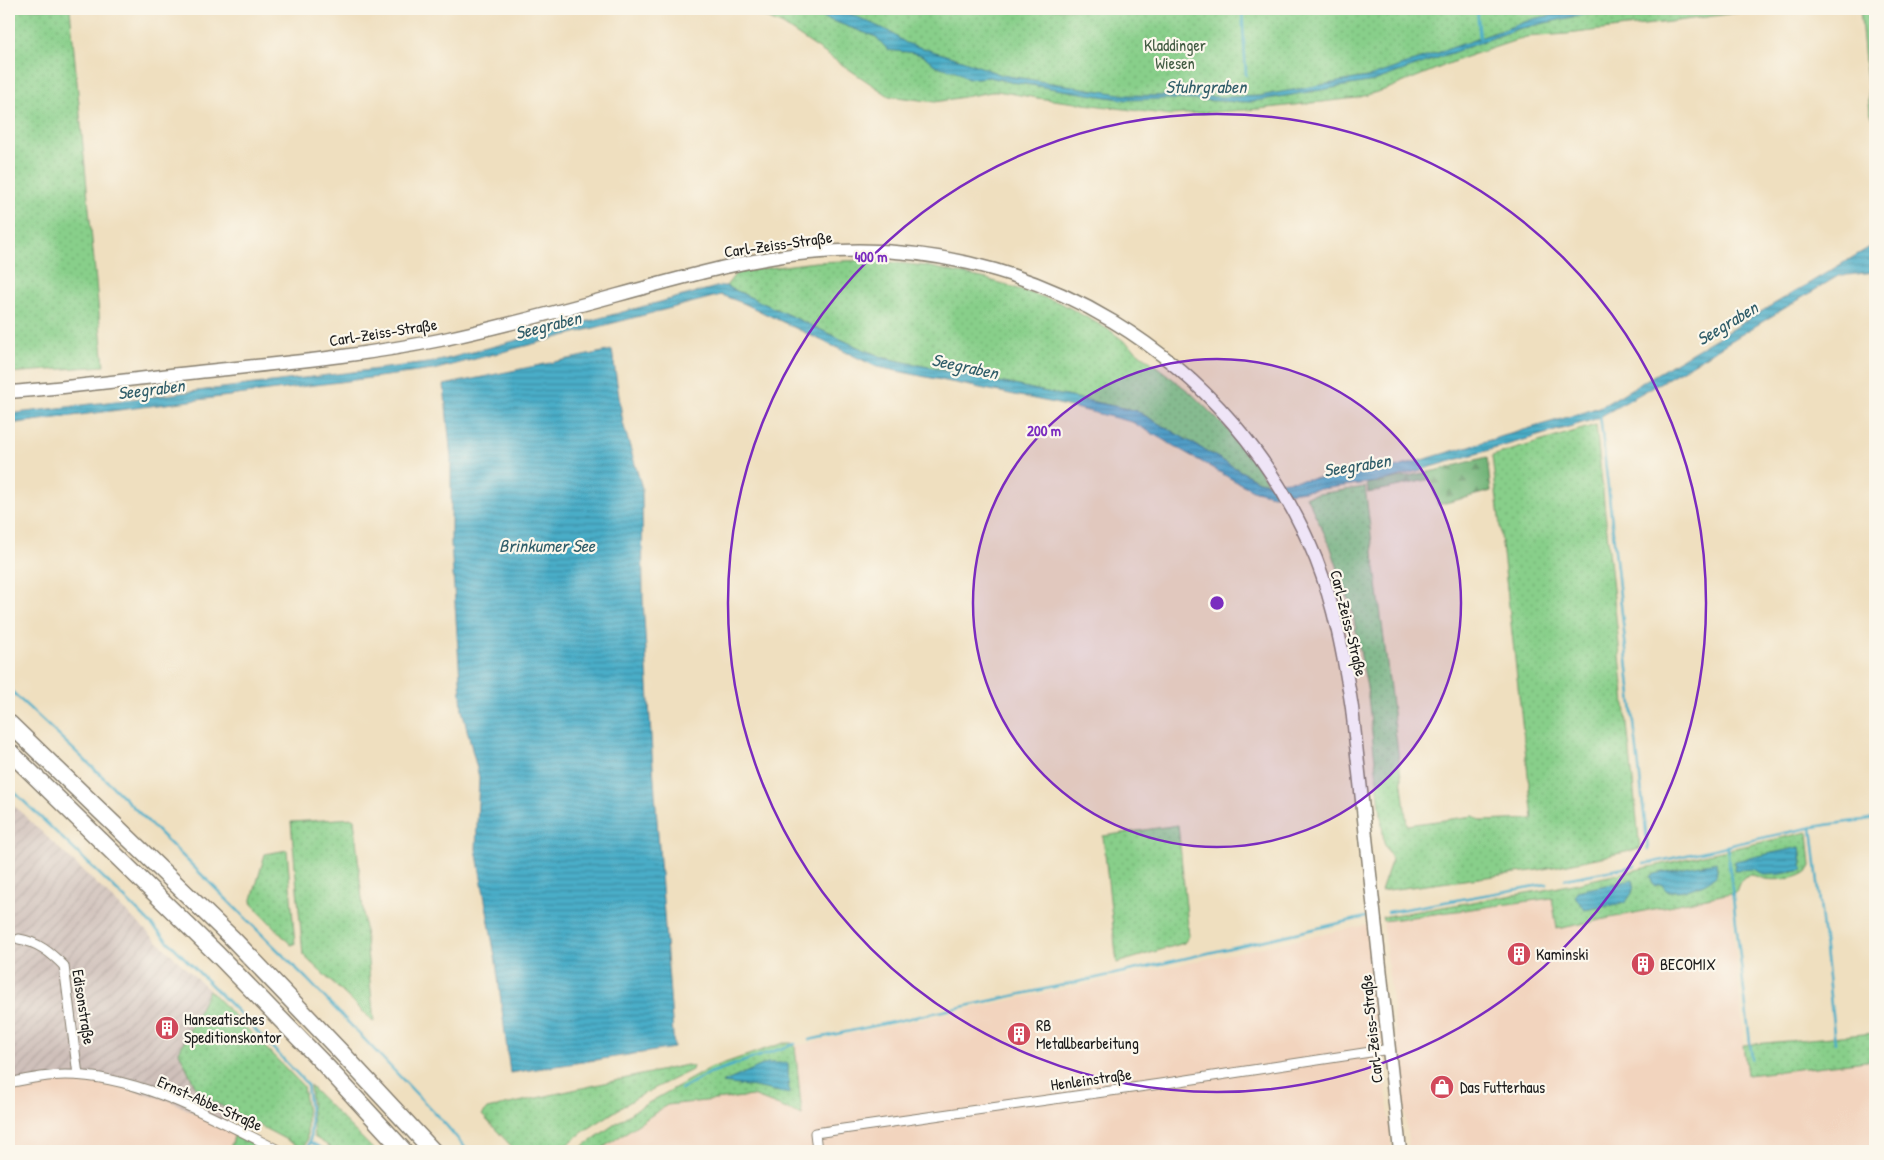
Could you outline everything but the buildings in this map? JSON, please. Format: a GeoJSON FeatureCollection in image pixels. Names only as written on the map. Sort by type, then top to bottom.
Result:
{"type":"FeatureCollection","features":[{"type":"Feature","properties":{"kind":"highway"},"geometry":{"type":"LineString","coordinates":[[9,723],[232,939],[433,1151]]}},
{"type":"Feature","properties":{"kind":"highway"},"geometry":{"type":"LineString","coordinates":[[9,751],[218,955],[325,1065],[404,1151]]}},
{"type":"Feature","properties":{"kind":"main road","name":"Carl-Zeiss-Straße"},"geometry":{"type":"LineString","coordinates":[[9,392],[85,385],[383,350],[506,325],[704,272],[745,263],[788,256],[847,250],[895,251],[940,256],[1008,272],[1052,289],[1118,324],[1164,356],[1205,392],[1235,425],[1286,498],[1316,559],[1332,607],[1344,658],[1352,708],[1362,786],[1400,1151]]}},
{"type":"Feature","properties":{"kind":"street","name":"Edisonstraße"},"geometry":{"type":"LineString","coordinates":[[19,939],[32,941],[54,956],[64,966],[78,1075]]}},
{"type":"Feature","properties":{"kind":"street","name":"Henleinstraße"},"geometry":{"type":"LineString","coordinates":[[817,1151],[815,1133],[1167,1084],[1390,1049]]}},
{"type":"Feature","properties":{"kind":"street","name":"Ernst-Abbe-Straße"},"geometry":{"type":"LineString","coordinates":[[9,1083],[41,1076],[78,1075],[134,1087],[172,1098],[195,1108],[280,1151]]}},
{"type":"Feature","properties":{"kind":"shaded area"},"geometry":{"type":"Polygon","coordinates":[[[9,801],[209,990],[179,1052],[199,1094],[233,1112],[225,1128],[170,1101],[108,1083],[78,1078],[41,1079],[9,1087],[9,801]]]}},
{"type":"Feature","properties":{"kind":"shaded area"},"geometry":{"type":"Polygon","coordinates":[[[1730,893],[1747,1075],[1875,1060],[1875,1151],[1409,1151],[1383,921],[1553,898],[1557,929],[1730,893]]]}},
{"type":"Feature","properties":{"kind":"shaded area"},"geometry":{"type":"Polygon","coordinates":[[[1371,924],[1392,1151],[598,1151],[666,1105],[753,1096],[802,1115],[795,1046],[1371,924]]]}},
{"type":"Feature","properties":{"kind":"shaded area"},"geometry":{"type":"Polygon","coordinates":[[[63,1078],[108,1083],[170,1101],[235,1134],[229,1151],[9,1151],[9,1087],[41,1079],[63,1078]]]}},
{"type":"Feature","properties":{"kind":"green space"},"geometry":{"type":"Polygon","coordinates":[[[9,9],[70,9],[104,366],[9,373],[9,9]]]}},
{"type":"Feature","properties":{"kind":"green space","name":"Kladdinger Wiesen"},"geometry":{"type":"Polygon","coordinates":[[[746,9],[1764,9],[1670,22],[1526,37],[1463,58],[1387,89],[1357,98],[1259,109],[1171,115],[997,91],[935,102],[889,96],[783,25],[746,9]]]}},
{"type":"Feature","properties":{"kind":"green space"},"geometry":{"type":"Polygon","coordinates":[[[1860,9],[1875,9],[1875,123],[1870,112],[1860,9]]]}},
{"type":"Feature","properties":{"kind":"green space"},"geometry":{"type":"Polygon","coordinates":[[[869,260],[926,266],[987,279],[1061,303],[1111,331],[1192,394],[1240,442],[1268,483],[1258,481],[1137,411],[885,358],[726,286],[737,272],[815,262],[869,260]]]}},
{"type":"Feature","properties":{"kind":"green space"},"geometry":{"type":"Polygon","coordinates":[[[1596,425],[1640,849],[1539,870],[1381,891],[1392,859],[1384,843],[1367,687],[1352,610],[1330,545],[1306,496],[1365,487],[1407,825],[1474,816],[1481,821],[1533,819],[1492,456],[1596,425]]]}},
{"type":"Feature","properties":{"kind":"green space"},"geometry":{"type":"Polygon","coordinates":[[[1487,457],[1491,491],[1438,505],[1431,479],[1368,493],[1367,484],[1438,470],[1487,457]]]}},
{"type":"Feature","properties":{"kind":"green space"},"geometry":{"type":"Polygon","coordinates":[[[354,818],[374,1022],[303,955],[291,822],[354,818]]]}},
{"type":"Feature","properties":{"kind":"green space"},"geometry":{"type":"Polygon","coordinates":[[[1178,825],[1189,936],[1184,943],[1117,963],[1103,836],[1178,825]]]}},
{"type":"Feature","properties":{"kind":"green space"},"geometry":{"type":"Polygon","coordinates":[[[1808,832],[1811,866],[1804,874],[1791,878],[1771,880],[1748,875],[1738,885],[1736,892],[1557,929],[1552,898],[1383,921],[1382,917],[1550,889],[1808,832]]]}},
{"type":"Feature","properties":{"kind":"green space"},"geometry":{"type":"Polygon","coordinates":[[[287,850],[295,944],[291,945],[251,903],[265,854],[287,850]]]}},
{"type":"Feature","properties":{"kind":"green space"},"geometry":{"type":"Polygon","coordinates":[[[209,990],[303,1086],[307,1114],[307,1140],[304,1149],[199,1094],[179,1052],[209,990]]]}},
{"type":"Feature","properties":{"kind":"green space"},"geometry":{"type":"Polygon","coordinates":[[[1875,1033],[1875,1060],[1747,1075],[1743,1045],[1875,1033]]]}},
{"type":"Feature","properties":{"kind":"green space"},"geometry":{"type":"Polygon","coordinates":[[[783,1043],[792,1043],[795,1046],[802,1115],[753,1096],[667,1105],[598,1151],[576,1151],[634,1111],[710,1068],[783,1043]]]}},
{"type":"Feature","properties":{"kind":"green space"},"geometry":{"type":"Polygon","coordinates":[[[686,1065],[693,1066],[692,1070],[639,1096],[583,1132],[559,1151],[516,1151],[482,1115],[487,1109],[686,1065]]]}},
{"type":"Feature","properties":{"kind":"green space"},"geometry":{"type":"Polygon","coordinates":[[[310,1086],[375,1151],[337,1151],[314,1137],[310,1086]]]}},
{"type":"Feature","properties":{"kind":"green space"},"geometry":{"type":"Polygon","coordinates":[[[235,1134],[268,1151],[229,1151],[235,1134]]]}},
{"type":"Feature","properties":{"kind":"water"},"geometry":{"type":"Polygon","coordinates":[[[800,9],[833,9],[851,14],[888,31],[906,43],[962,60],[1002,75],[1126,95],[1228,97],[1259,96],[1372,76],[1533,19],[1583,9],[1625,9],[1581,15],[1518,29],[1374,81],[1250,102],[1167,99],[1126,100],[989,77],[967,79],[955,71],[935,65],[919,54],[888,50],[876,37],[800,9]]]}},
{"type":"Feature","properties":{"kind":"water"},"geometry":{"type":"Polygon","coordinates":[[[1875,244],[1875,272],[1838,276],[1686,368],[1596,419],[1383,481],[1273,495],[1255,491],[1235,481],[1132,422],[1054,403],[877,367],[743,303],[721,295],[433,370],[9,424],[9,414],[435,362],[720,286],[726,286],[885,358],[1137,411],[1258,481],[1268,483],[1381,472],[1604,405],[1875,244]]]}},
{"type":"Feature","properties":{"kind":"water","name":"Brinkumer See"},"geometry":{"type":"Polygon","coordinates":[[[612,350],[623,423],[642,488],[643,600],[652,753],[674,1048],[510,1073],[496,962],[476,849],[479,777],[462,710],[451,543],[451,459],[444,385],[612,350]]]}},
{"type":"Feature","properties":{"kind":"water"},"geometry":{"type":"Polygon","coordinates":[[[1800,847],[1803,870],[1764,875],[1754,869],[1734,870],[1735,861],[1800,847]]]}},
{"type":"Feature","properties":{"kind":"water"},"geometry":{"type":"Polygon","coordinates":[[[1716,862],[1716,876],[1699,886],[1687,890],[1667,891],[1661,884],[1654,886],[1650,876],[1654,874],[1716,862]]]}},
{"type":"Feature","properties":{"kind":"water"},"geometry":{"type":"Polygon","coordinates":[[[1633,880],[1633,890],[1625,903],[1584,910],[1575,896],[1577,891],[1633,880]]]}},
{"type":"Feature","properties":{"kind":"water"},"geometry":{"type":"Polygon","coordinates":[[[767,1063],[788,1063],[789,1094],[722,1083],[767,1063]]]}},
{"type":"Feature","properties":{"kind":"waterway","name":"Stuhrgraben"},"geometry":{"type":"LineString","coordinates":[[1242,9],[1246,75]]}},
{"type":"Feature","properties":{"kind":"waterway"},"geometry":{"type":"LineString","coordinates":[[1477,9],[1480,39]]}},
{"type":"Feature","properties":{"kind":"waterway"},"geometry":{"type":"LineString","coordinates":[[1600,414],[1648,850]]}},
{"type":"Feature","properties":{"kind":"waterway"},"geometry":{"type":"LineString","coordinates":[[9,689],[105,779],[307,979],[446,1125],[468,1151]]}},
{"type":"Feature","properties":{"kind":"waterway"},"geometry":{"type":"LineString","coordinates":[[9,787],[138,911],[307,1084],[311,1123],[310,1142],[307,1151]]}},
{"type":"Feature","properties":{"kind":"waterway"},"geometry":{"type":"LineString","coordinates":[[1644,864],[1814,827],[1875,818]]}},
{"type":"Feature","properties":{"kind":"waterway"},"geometry":{"type":"LineString","coordinates":[[1812,827],[1835,1043]]}},
{"type":"Feature","properties":{"kind":"waterway"},"geometry":{"type":"LineString","coordinates":[[1727,846],[1752,1059]]}},
{"type":"Feature","properties":{"kind":"waterway"},"geometry":{"type":"LineString","coordinates":[[1565,879],[1635,866]]}},
{"type":"Feature","properties":{"kind":"waterway"},"geometry":{"type":"LineString","coordinates":[[1388,912],[1547,884]]}},
{"type":"Feature","properties":{"kind":"waterway"},"geometry":{"type":"LineString","coordinates":[[809,1040],[1147,967],[1366,917]]}},
{"type":"Feature","properties":{"kind":"waterway"},"geometry":{"type":"LineString","coordinates":[[681,1089],[710,1073],[795,1044]]}},
{"type":"Feature","properties":{"kind":"waterway"},"geometry":{"type":"LineString","coordinates":[[310,1142],[327,1151]]}},
{"type":"Feature","properties":{"kind":"place","name":"Kaminski"},"geometry":{"type":"Point","coordinates":[1519,954]}},
{"type":"Feature","properties":{"kind":"place","name":"BECOMIX"},"geometry":{"type":"Point","coordinates":[1643,964]}},
{"type":"Feature","properties":{"kind":"place","name":"Hanseatisches Speditionskontor"},"geometry":{"type":"Point","coordinates":[167,1028]}},
{"type":"Feature","properties":{"kind":"place","name":"RB Metallbearbeitung"},"geometry":{"type":"Point","coordinates":[1019,1034]}},
{"type":"Feature","properties":{"kind":"place","name":"Das Futterhaus"},"geometry":{"type":"Point","coordinates":[1442,1087]}},
{"type":"Feature","properties":{"kind":"water label","name":"Seegraben"},"geometry":{"type":"Point","coordinates":[1727,323]}},
{"type":"Feature","properties":{"kind":"water label","name":"Seegraben"},"geometry":{"type":"Point","coordinates":[548,325]}},
{"type":"Feature","properties":{"kind":"water label","name":"Seegraben"},"geometry":{"type":"Point","coordinates":[965,366]}},
{"type":"Feature","properties":{"kind":"water label","name":"Seegraben"},"geometry":{"type":"Point","coordinates":[151,389]}},
{"type":"Feature","properties":{"kind":"water label","name":"Seegraben"},"geometry":{"type":"Point","coordinates":[1357,465]}}]}
